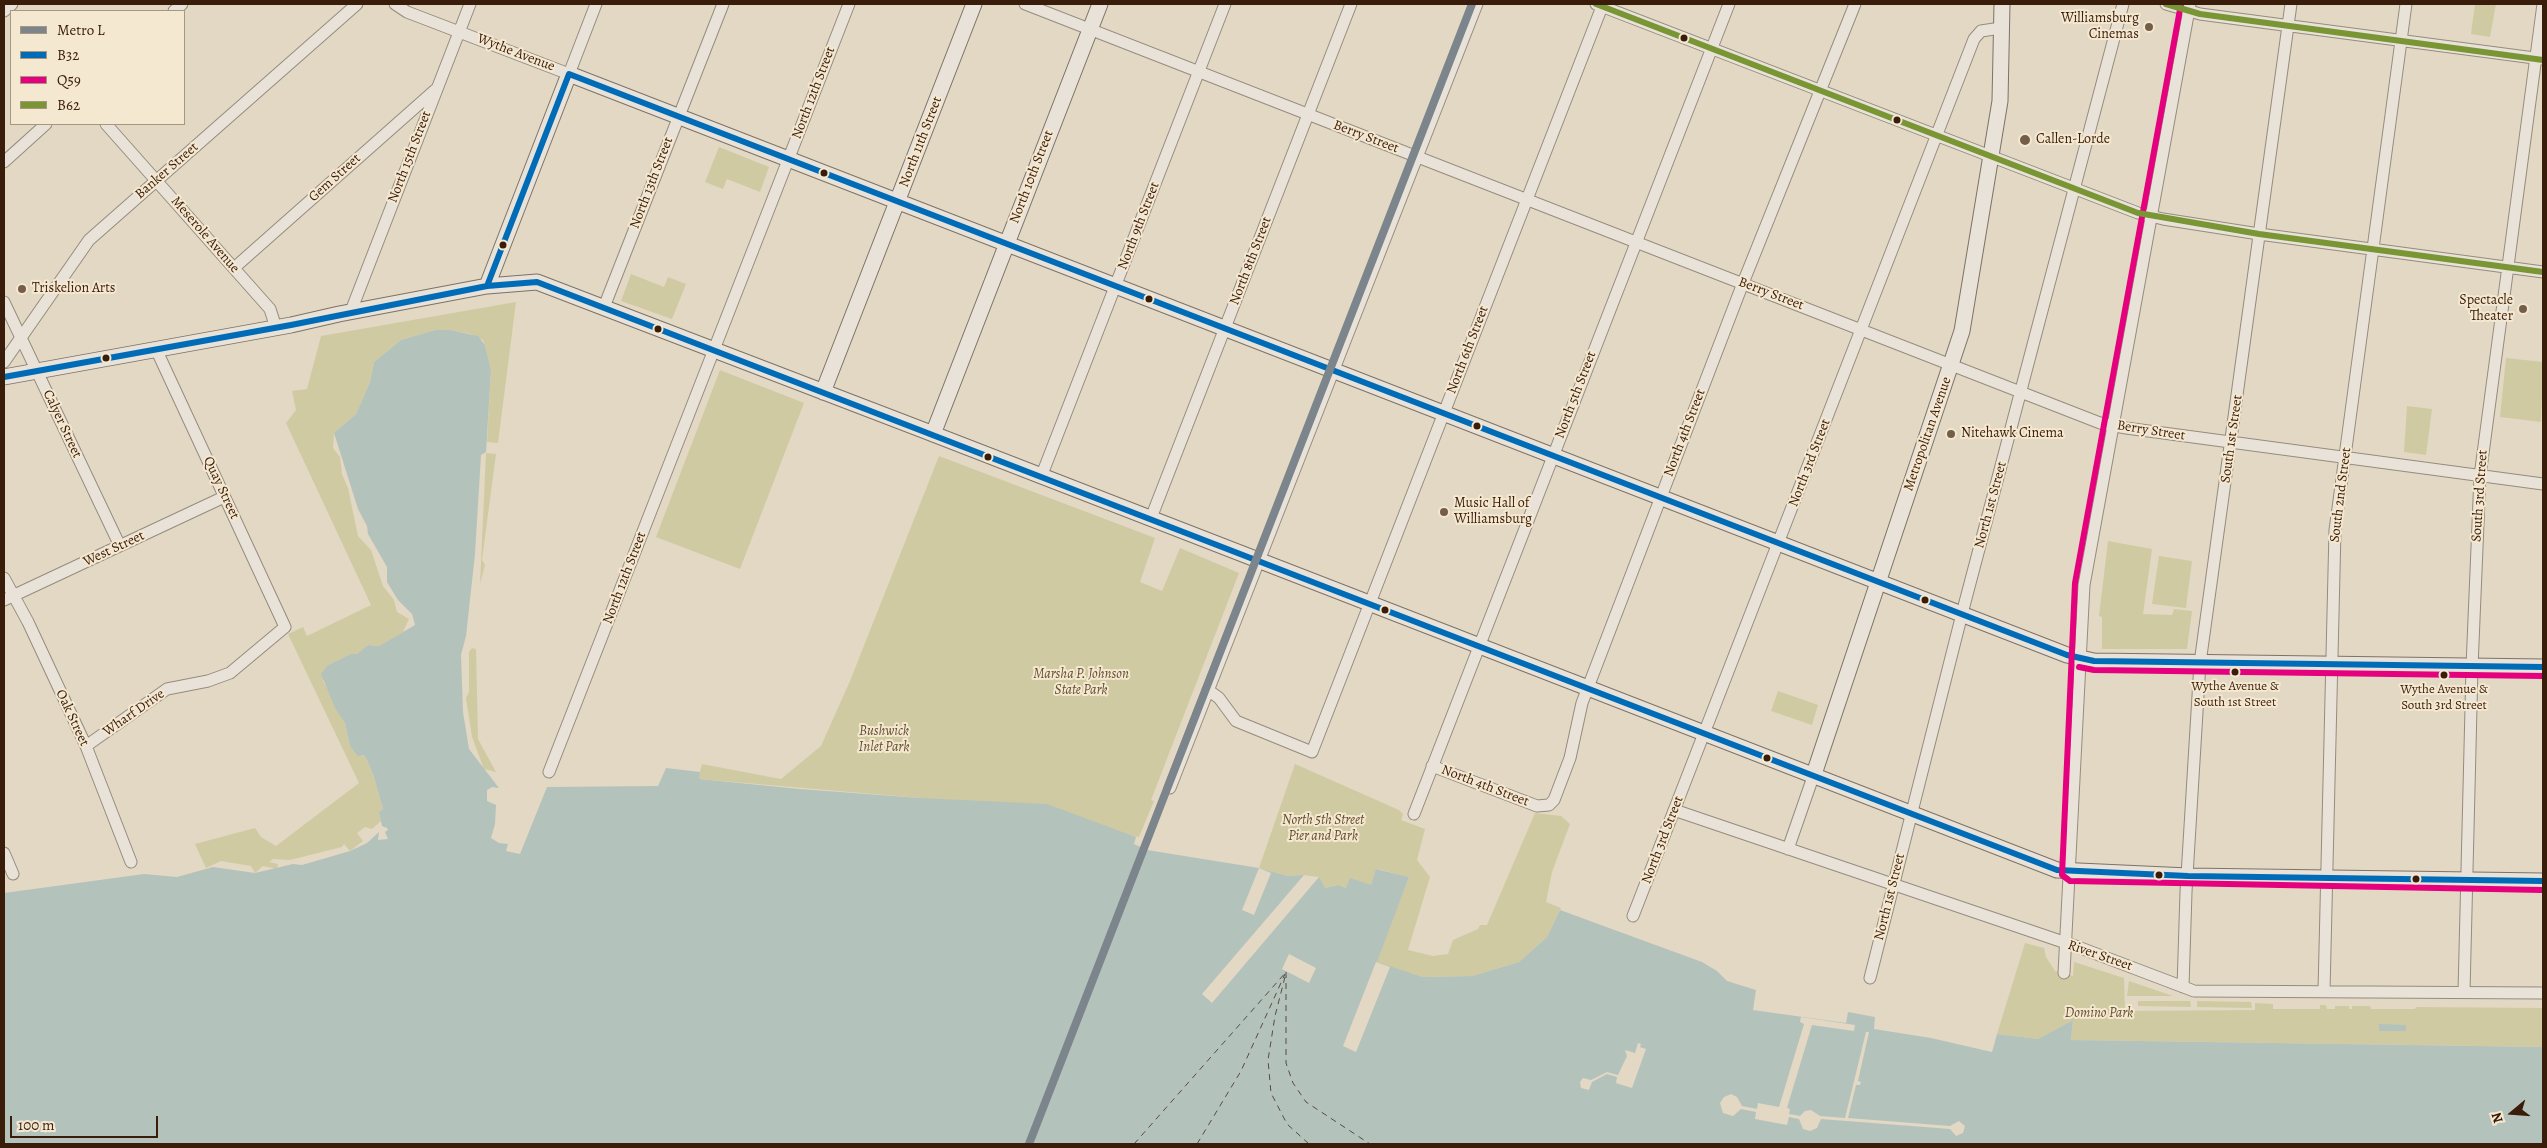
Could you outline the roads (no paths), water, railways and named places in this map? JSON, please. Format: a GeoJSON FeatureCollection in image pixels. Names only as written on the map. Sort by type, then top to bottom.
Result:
{"type":"FeatureCollection","features":[{"type":"Feature","properties":{"kind":"main road","name":"North 11th Street"},"geometry":{"type":"LineString","coordinates":[[823,392],[974,4]]}},
{"type":"Feature","properties":{"kind":"main road","name":"North 10th Street"},"geometry":{"type":"LineString","coordinates":[[933,434],[1100,4]]}},
{"type":"Feature","properties":{"kind":"main road","name":"Metropolitan Avenue"},"geometry":{"type":"LineString","coordinates":[[1813,777],[1962,330],[2000,101],[2002,4]]}},
{"type":"Feature","properties":{"kind":"main road","name":"Wythe Avenue"},"geometry":{"type":"LineString","coordinates":[[569,74],[1660,498],[2081,658],[2094,661],[2543,667]]}},
{"type":"Feature","properties":{"kind":"main road"},"geometry":{"type":"LineString","coordinates":[[487,286],[569,74]]}},
{"type":"Feature","properties":{"kind":"main road"},"geometry":{"type":"LineString","coordinates":[[4,377],[276,328],[487,286],[537,282],[1151,518],[2048,867],[2070,872],[2188,876],[2543,881]]}},
{"type":"Feature","properties":{"kind":"street","name":"Banker Street"},"geometry":{"type":"LineString","coordinates":[[4,362],[89,240],[357,4]]}},
{"type":"Feature","properties":{"kind":"street","name":"Wythe Avenue"},"geometry":{"type":"LineString","coordinates":[[395,4],[407,12],[569,74]]}},
{"type":"Feature","properties":{"kind":"street","name":"North 15th Street"},"geometry":{"type":"LineString","coordinates":[[351,312],[470,4]]}},
{"type":"Feature","properties":{"kind":"street"},"geometry":{"type":"LineString","coordinates":[[569,74],[596,4]]}},
{"type":"Feature","properties":{"kind":"street","name":"North 13th Street"},"geometry":{"type":"LineString","coordinates":[[604,307],[723,4]]}},
{"type":"Feature","properties":{"kind":"street","name":"North 12th Street"},"geometry":{"type":"LineString","coordinates":[[549,772],[849,4]]}},
{"type":"Feature","properties":{"kind":"street","name":"Berry Street"},"geometry":{"type":"LineString","coordinates":[[1025,4],[2100,423],[2232,443],[2543,484]]}},
{"type":"Feature","properties":{"kind":"street","name":"North 9th Street"},"geometry":{"type":"LineString","coordinates":[[1042,477],[1226,4]]}},
{"type":"Feature","properties":{"kind":"street","name":"North 8th Street"},"geometry":{"type":"LineString","coordinates":[[1151,518],[1351,4]]}},
{"type":"Feature","properties":{"kind":"street"},"geometry":{"type":"LineString","coordinates":[[1170,788],[1477,4]]}},
{"type":"Feature","properties":{"kind":"street"},"geometry":{"type":"LineString","coordinates":[[1601,4],[1711,49],[2074,189],[2150,216],[2259,234],[2543,272]]}},
{"type":"Feature","properties":{"kind":"street","name":"North 6th Street"},"geometry":{"type":"LineString","coordinates":[[1208,690],[1219,698],[1236,721],[1312,752],[1601,4]]}},
{"type":"Feature","properties":{"kind":"street","name":"North 5th Street"},"geometry":{"type":"LineString","coordinates":[[1414,814],[1729,4]]}},
{"type":"Feature","properties":{"kind":"street","name":"North 4th Street"},"geometry":{"type":"LineString","coordinates":[[1432,766],[1530,804],[1549,805],[1555,798],[1570,758],[1577,722],[1587,688],[1743,283],[1854,4]]}},
{"type":"Feature","properties":{"kind":"street","name":"North 1st Street"},"geometry":{"type":"LineString","coordinates":[[1870,978],[1962,614],[2123,4]]}},
{"type":"Feature","properties":{"kind":"street"},"geometry":{"type":"LineString","coordinates":[[2166,4],[2288,26],[2539,59]]}},
{"type":"Feature","properties":{"kind":"street","name":"South 1st Street"},"geometry":{"type":"LineString","coordinates":[[2183,987],[2200,663],[2232,443],[2291,4]]}},
{"type":"Feature","properties":{"kind":"street","name":"South 2nd Street"},"geometry":{"type":"LineString","coordinates":[[2324,991],[2335,530],[2406,4]]}},
{"type":"Feature","properties":{"kind":"street","name":"South 3rd Street"},"geometry":{"type":"LineString","coordinates":[[2464,992],[2472,667],[2480,476],[2539,59],[2543,4]]}},
{"type":"Feature","properties":{"kind":"street"},"geometry":{"type":"LineString","coordinates":[[2064,972],[2084,585],[2189,7]]}},
{"type":"Feature","properties":{"kind":"street","name":"North 3rd Street"},"geometry":{"type":"LineString","coordinates":[[1633,916],[1974,39],[1981,30],[2001,28]]}},
{"type":"Feature","properties":{"kind":"street","name":"Gem Street"},"geometry":{"type":"LineString","coordinates":[[234,268],[436,88]]}},
{"type":"Feature","properties":{"kind":"street"},"geometry":{"type":"LineString","coordinates":[[4,162],[45,125]]}},
{"type":"Feature","properties":{"kind":"street","name":"Meserole Avenue"},"geometry":{"type":"LineString","coordinates":[[107,125],[270,309],[276,328]]}},
{"type":"Feature","properties":{"kind":"street","name":"Calyer Street"},"geometry":{"type":"LineString","coordinates":[[4,302],[120,546]]}},
{"type":"Feature","properties":{"kind":"street","name":"Quay Street"},"geometry":{"type":"LineString","coordinates":[[156,349],[285,627]]}},
{"type":"Feature","properties":{"kind":"street","name":"West Street"},"geometry":{"type":"LineString","coordinates":[[9,598],[224,497]]}},
{"type":"Feature","properties":{"kind":"street","name":"Oak Street"},"geometry":{"type":"LineString","coordinates":[[4,578],[9,598],[86,746],[131,862]]}},
{"type":"Feature","properties":{"kind":"street","name":"Wharf Drive"},"geometry":{"type":"LineString","coordinates":[[86,746],[167,689],[208,681],[230,673],[285,627]]}},
{"type":"Feature","properties":{"kind":"street","name":"Metropolitan Avenue"},"geometry":{"type":"LineString","coordinates":[[1788,849],[1813,777]]}},
{"type":"Feature","properties":{"kind":"street","name":"River Street"},"geometry":{"type":"LineString","coordinates":[[1674,810],[2065,944],[2194,991],[2543,993]]}},
{"type":"Feature","properties":{"kind":"street"},"geometry":{"type":"LineString","coordinates":[[4,853],[13,874]]}},
{"type":"Feature","properties":{"kind":"metro line","name":"L"},"geometry":{"type":"LineString","coordinates":[[1029,1144],[1472,4]]}},
{"type":"Feature","properties":{"kind":"place","name":"Williamsburg Cinemas"},"geometry":{"type":"Point","coordinates":[2149,27]}},
{"type":"Feature","properties":{"kind":"place","name":"Callen-Lorde"},"geometry":{"type":"Point","coordinates":[2025,140]}},
{"type":"Feature","properties":{"kind":"place","name":"Triskelion Arts"},"geometry":{"type":"Point","coordinates":[22,289]}},
{"type":"Feature","properties":{"kind":"place","name":"Spectacle Theater"},"geometry":{"type":"Point","coordinates":[2523,309]}},
{"type":"Feature","properties":{"kind":"place","name":"Nitehawk Cinema"},"geometry":{"type":"Point","coordinates":[1951,434]}},
{"type":"Feature","properties":{"kind":"place","name":"Music Hall of Williamsburg"},"geometry":{"type":"Point","coordinates":[1444,512]}},
{"type":"Feature","properties":{"kind":"place","name":"Wythe Avenue & South 1st Street"},"geometry":{"type":"Point","coordinates":[2235,672]}},
{"type":"Feature","properties":{"kind":"place","name":"Wythe Avenue & South 3rd Street"},"geometry":{"type":"Point","coordinates":[2444,675]}},
{"type":"Feature","properties":{"kind":"park label","name":"Marsha P. Johnson State Park"},"geometry":{"type":"Point","coordinates":[1081,684]}},
{"type":"Feature","properties":{"kind":"park label","name":"Bushwick Inlet Park"},"geometry":{"type":"Point","coordinates":[884,740]}},
{"type":"Feature","properties":{"kind":"park label","name":"North 5th Street Pier and Park"},"geometry":{"type":"Point","coordinates":[1323,830]}},
{"type":"Feature","properties":{"kind":"park label","name":"Domino Park"},"geometry":{"type":"Point","coordinates":[2099,1014]}}]}
